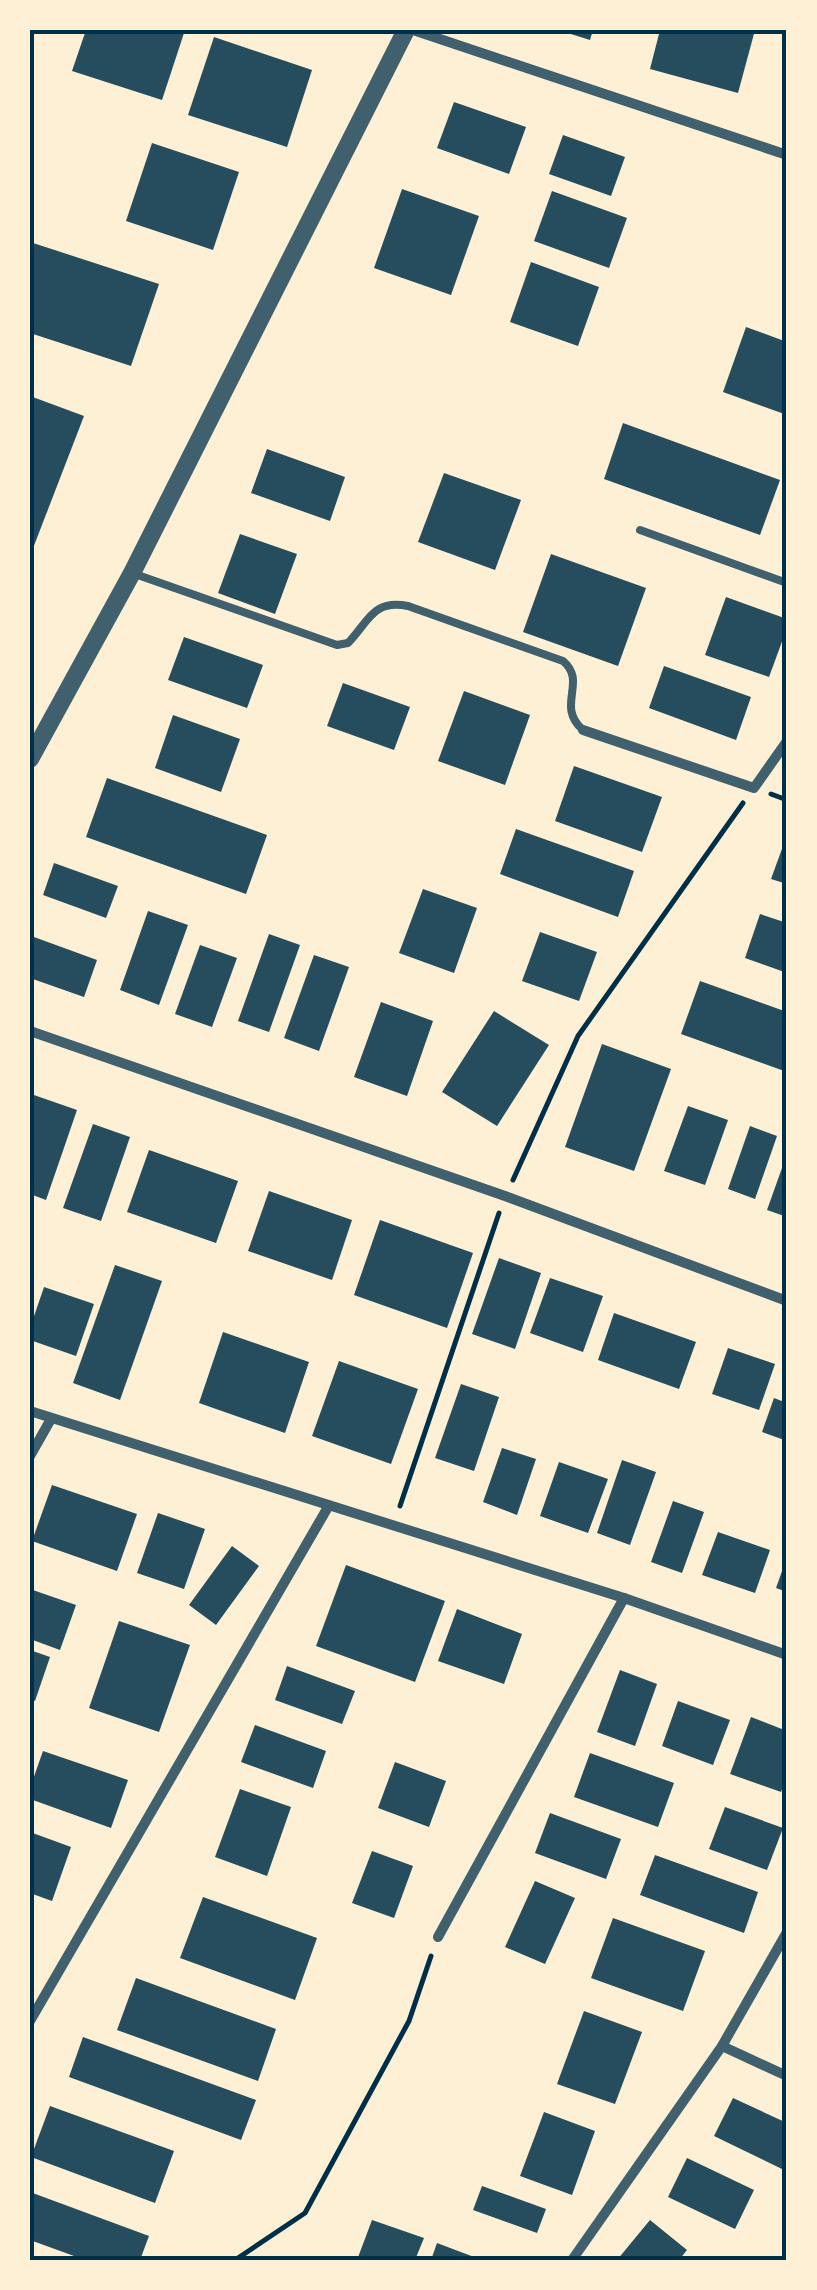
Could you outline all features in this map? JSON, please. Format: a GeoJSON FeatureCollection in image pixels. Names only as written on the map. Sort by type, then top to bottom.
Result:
{"type":"FeatureCollection","features":[{"type":"Feature","properties":{"kind":"street"},"geometry":{"type":"LineString","coordinates":[[30,759],[132,574],[410,30],[787,155]]}},
{"type":"Feature","properties":{"kind":"street"},"geometry":{"type":"LineString","coordinates":[[583,730],[754,788],[787,742]]}},
{"type":"Feature","properties":{"kind":"street"},"geometry":{"type":"LineString","coordinates":[[30,1030],[505,1196],[787,1301]]}},
{"type":"Feature","properties":{"kind":"street"},"geometry":{"type":"LineString","coordinates":[[30,1411],[624,1598],[787,1655]]}},
{"type":"Feature","properties":{"kind":"street"},"geometry":{"type":"LineString","coordinates":[[30,1456],[51,1418]]}},
{"type":"Feature","properties":{"kind":"street"},"geometry":{"type":"LineString","coordinates":[[30,2021],[328,1506]]}},
{"type":"Feature","properties":{"kind":"street"},"geometry":{"type":"LineString","coordinates":[[438,1936],[624,1598]]}},
{"type":"Feature","properties":{"kind":"street"},"geometry":{"type":"LineString","coordinates":[[572,2260],[722,2046],[787,1932]]}},
{"type":"Feature","properties":{"kind":"street"},"geometry":{"type":"LineString","coordinates":[[722,2046],[787,2076]]}},
{"type":"Feature","properties":{"kind":"lane"},"geometry":{"type":"LineString","coordinates":[[640,530],[787,584]]}},
{"type":"Feature","properties":{"kind":"lane"},"geometry":{"type":"LineString","coordinates":[[132,574],[337,645],[348,643],[377,608],[390,602],[408,606],[563,660],[574,679],[569,711],[583,730]]}},
{"type":"Feature","properties":{"kind":"path"},"geometry":{"type":"LineString","coordinates":[[393,1527],[505,1196],[578,1036],[754,788]]}},
{"type":"Feature","properties":{"kind":"path"},"geometry":{"type":"LineString","coordinates":[[235,2260],[305,2213],[409,2021],[438,1936]]}},
{"type":"Feature","properties":{"kind":"building"},"geometry":{"type":"Polygon","coordinates":[[[86,30],[185,30],[162,100],[72,71],[86,30]]]}},
{"type":"Feature","properties":{"kind":"building"},"geometry":{"type":"Polygon","coordinates":[[[558,30],[593,30],[590,40],[558,30]]]}},
{"type":"Feature","properties":{"kind":"building"},"geometry":{"type":"Polygon","coordinates":[[[660,30],[755,30],[738,93],[650,69],[660,30]]]}},
{"type":"Feature","properties":{"kind":"building"},"geometry":{"type":"Polygon","coordinates":[[[214,37],[312,70],[287,147],[188,115],[214,37]]]}},
{"type":"Feature","properties":{"kind":"building"},"geometry":{"type":"Polygon","coordinates":[[[454,102],[526,127],[509,174],[437,148],[454,102]]]}},
{"type":"Feature","properties":{"kind":"building"},"geometry":{"type":"Polygon","coordinates":[[[563,135],[625,157],[611,196],[549,174],[563,135]]]}},
{"type":"Feature","properties":{"kind":"building"},"geometry":{"type":"Polygon","coordinates":[[[152,143],[239,172],[213,250],[126,221],[152,143]]]}},
{"type":"Feature","properties":{"kind":"building"},"geometry":{"type":"Polygon","coordinates":[[[402,189],[479,216],[451,295],[374,268],[402,189]]]}},
{"type":"Feature","properties":{"kind":"building"},"geometry":{"type":"Polygon","coordinates":[[[552,191],[627,218],[609,268],[534,241],[552,191]]]}},
{"type":"Feature","properties":{"kind":"building"},"geometry":{"type":"Polygon","coordinates":[[[30,242],[159,284],[131,366],[30,333],[30,242]]]}},
{"type":"Feature","properties":{"kind":"building"},"geometry":{"type":"Polygon","coordinates":[[[531,262],[599,287],[578,346],[510,322],[531,262]]]}},
{"type":"Feature","properties":{"kind":"building"},"geometry":{"type":"Polygon","coordinates":[[[746,327],[787,342],[787,415],[723,392],[746,327]]]}},
{"type":"Feature","properties":{"kind":"building"},"geometry":{"type":"Polygon","coordinates":[[[30,396],[84,416],[30,556],[30,396]]]}},
{"type":"Feature","properties":{"kind":"building"},"geometry":{"type":"Polygon","coordinates":[[[623,423],[780,480],[760,535],[604,479],[623,423]]]}},
{"type":"Feature","properties":{"kind":"building"},"geometry":{"type":"Polygon","coordinates":[[[267,449],[345,477],[330,521],[251,493],[267,449]]]}},
{"type":"Feature","properties":{"kind":"building"},"geometry":{"type":"Polygon","coordinates":[[[444,473],[521,500],[495,570],[418,542],[444,473]]]}},
{"type":"Feature","properties":{"kind":"building"},"geometry":{"type":"Polygon","coordinates":[[[240,534],[297,554],[275,614],[218,593],[240,534]]]}},
{"type":"Feature","properties":{"kind":"building"},"geometry":{"type":"Polygon","coordinates":[[[551,554],[646,588],[618,666],[523,632],[551,554]]]}},
{"type":"Feature","properties":{"kind":"building"},"geometry":{"type":"Polygon","coordinates":[[[726,597],[787,619],[769,677],[705,655],[726,597]]]}},
{"type":"Feature","properties":{"kind":"building"},"geometry":{"type":"Polygon","coordinates":[[[184,637],[263,665],[247,708],[168,680],[184,637]]]}},
{"type":"Feature","properties":{"kind":"building"},"geometry":{"type":"Polygon","coordinates":[[[664,666],[751,697],[736,740],[649,708],[664,666]]]}},
{"type":"Feature","properties":{"kind":"building"},"geometry":{"type":"Polygon","coordinates":[[[343,683],[410,707],[394,750],[327,726],[343,683]]]}},
{"type":"Feature","properties":{"kind":"building"},"geometry":{"type":"Polygon","coordinates":[[[464,691],[530,715],[505,785],[438,761],[464,691]]]}},
{"type":"Feature","properties":{"kind":"building"},"geometry":{"type":"Polygon","coordinates":[[[173,715],[240,739],[221,792],[155,768],[173,715]]]}},
{"type":"Feature","properties":{"kind":"building"},"geometry":{"type":"Polygon","coordinates":[[[574,766],[662,797],[642,852],[555,821],[574,766]]]}},
{"type":"Feature","properties":{"kind":"building"},"geometry":{"type":"Polygon","coordinates":[[[107,778],[267,835],[246,894],[86,837],[107,778]]]}},
{"type":"Feature","properties":{"kind":"building"},"geometry":{"type":"Polygon","coordinates":[[[516,829],[634,871],[618,917],[500,874],[516,829]]]}},
{"type":"Feature","properties":{"kind":"building"},"geometry":{"type":"Polygon","coordinates":[[[787,835],[787,884],[771,879],[787,835]]]}},
{"type":"Feature","properties":{"kind":"building"},"geometry":{"type":"Polygon","coordinates":[[[54,863],[118,886],[106,918],[43,895],[54,863]]]}},
{"type":"Feature","properties":{"kind":"building"},"geometry":{"type":"Polygon","coordinates":[[[423,889],[477,908],[454,973],[399,953],[423,889]]]}},
{"type":"Feature","properties":{"kind":"building"},"geometry":{"type":"Polygon","coordinates":[[[148,911],[188,925],[159,1005],[120,990],[148,911]]]}},
{"type":"Feature","properties":{"kind":"building"},"geometry":{"type":"Polygon","coordinates":[[[760,914],[787,923],[787,973],[745,958],[760,914]]]}},
{"type":"Feature","properties":{"kind":"building"},"geometry":{"type":"Polygon","coordinates":[[[540,932],[597,952],[579,1001],[522,981],[540,932]]]}},
{"type":"Feature","properties":{"kind":"building"},"geometry":{"type":"Polygon","coordinates":[[[269,934],[300,945],[269,1032],[238,1021],[269,934]]]}},
{"type":"Feature","properties":{"kind":"building"},"geometry":{"type":"Polygon","coordinates":[[[34,937],[97,960],[84,997],[30,978],[34,937]]]}},
{"type":"Feature","properties":{"kind":"building"},"geometry":{"type":"Polygon","coordinates":[[[200,945],[237,958],[212,1027],[175,1014],[200,945]]]}},
{"type":"Feature","properties":{"kind":"building"},"geometry":{"type":"Polygon","coordinates":[[[314,955],[349,967],[319,1051],[284,1038],[314,955]]]}},
{"type":"Feature","properties":{"kind":"building"},"geometry":{"type":"Polygon","coordinates":[[[700,981],[787,1012],[787,1072],[681,1034],[700,981]]]}},
{"type":"Feature","properties":{"kind":"building"},"geometry":{"type":"Polygon","coordinates":[[[381,1002],[433,1021],[407,1096],[354,1077],[381,1002]]]}},
{"type":"Feature","properties":{"kind":"building"},"geometry":{"type":"Polygon","coordinates":[[[494,1011],[549,1045],[497,1126],[442,1092],[494,1011]]]}},
{"type":"Feature","properties":{"kind":"building"},"geometry":{"type":"Polygon","coordinates":[[[602,1044],[671,1069],[634,1171],[565,1147],[602,1044]]]}},
{"type":"Feature","properties":{"kind":"building"},"geometry":{"type":"Polygon","coordinates":[[[31,1094],[77,1110],[46,1200],[30,1194],[31,1094]]]}},
{"type":"Feature","properties":{"kind":"building"},"geometry":{"type":"Polygon","coordinates":[[[688,1106],[728,1120],[705,1185],[664,1171],[688,1106]]]}},
{"type":"Feature","properties":{"kind":"building"},"geometry":{"type":"Polygon","coordinates":[[[93,1124],[130,1137],[101,1221],[63,1208],[93,1124]]]}},
{"type":"Feature","properties":{"kind":"building"},"geometry":{"type":"Polygon","coordinates":[[[750,1126],[777,1136],[755,1199],[728,1189],[750,1126]]]}},
{"type":"Feature","properties":{"kind":"building"},"geometry":{"type":"Polygon","coordinates":[[[149,1150],[238,1181],[216,1243],[127,1212],[149,1150]]]}},
{"type":"Feature","properties":{"kind":"building"},"geometry":{"type":"Polygon","coordinates":[[[787,1154],[787,1217],[767,1210],[787,1154]]]}},
{"type":"Feature","properties":{"kind":"building"},"geometry":{"type":"Polygon","coordinates":[[[269,1191],[352,1220],[332,1280],[248,1251],[269,1191]]]}},
{"type":"Feature","properties":{"kind":"building"},"geometry":{"type":"Polygon","coordinates":[[[380,1220],[473,1253],[447,1328],[354,1295],[380,1220]]]}},
{"type":"Feature","properties":{"kind":"building"},"geometry":{"type":"Polygon","coordinates":[[[499,1258],[541,1273],[515,1349],[472,1334],[499,1258]]]}},
{"type":"Feature","properties":{"kind":"building"},"geometry":{"type":"Polygon","coordinates":[[[115,1265],[162,1281],[120,1400],[73,1383],[115,1265]]]}},
{"type":"Feature","properties":{"kind":"building"},"geometry":{"type":"Polygon","coordinates":[[[550,1278],[603,1296],[583,1352],[530,1333],[550,1278]]]}},
{"type":"Feature","properties":{"kind":"building"},"geometry":{"type":"Polygon","coordinates":[[[44,1287],[94,1304],[76,1356],[30,1340],[30,1328],[44,1287]]]}},
{"type":"Feature","properties":{"kind":"building"},"geometry":{"type":"Polygon","coordinates":[[[614,1313],[696,1342],[679,1389],[598,1360],[614,1313]]]}},
{"type":"Feature","properties":{"kind":"building"},"geometry":{"type":"Polygon","coordinates":[[[223,1332],[309,1362],[285,1433],[199,1403],[223,1332]]]}},
{"type":"Feature","properties":{"kind":"building"},"geometry":{"type":"Polygon","coordinates":[[[728,1348],[775,1364],[759,1410],[712,1394],[728,1348]]]}},
{"type":"Feature","properties":{"kind":"building"},"geometry":{"type":"Polygon","coordinates":[[[339,1361],[418,1389],[391,1464],[312,1436],[339,1361]]]}},
{"type":"Feature","properties":{"kind":"building"},"geometry":{"type":"Polygon","coordinates":[[[461,1384],[499,1397],[474,1471],[435,1458],[461,1384]]]}},
{"type":"Feature","properties":{"kind":"building"},"geometry":{"type":"Polygon","coordinates":[[[774,1398],[787,1403],[787,1441],[762,1432],[774,1398]]]}},
{"type":"Feature","properties":{"kind":"building"},"geometry":{"type":"Polygon","coordinates":[[[502,1448],[536,1459],[517,1515],[483,1502],[502,1448]]]}},
{"type":"Feature","properties":{"kind":"building"},"geometry":{"type":"Polygon","coordinates":[[[622,1460],[656,1472],[630,1545],[597,1533],[622,1460]]]}},
{"type":"Feature","properties":{"kind":"building"},"geometry":{"type":"Polygon","coordinates":[[[559,1462],[608,1479],[588,1533],[540,1516],[559,1462]]]}},
{"type":"Feature","properties":{"kind":"building"},"geometry":{"type":"Polygon","coordinates":[[[52,1485],[137,1514],[117,1571],[32,1541],[52,1485]]]}},
{"type":"Feature","properties":{"kind":"building"},"geometry":{"type":"Polygon","coordinates":[[[673,1501],[704,1512],[682,1573],[651,1562],[673,1501]]]}},
{"type":"Feature","properties":{"kind":"building"},"geometry":{"type":"Polygon","coordinates":[[[158,1513],[205,1529],[184,1589],[137,1573],[158,1513]]]}},
{"type":"Feature","properties":{"kind":"building"},"geometry":{"type":"Polygon","coordinates":[[[718,1532],[770,1550],[755,1593],[702,1575],[718,1532]]]}},
{"type":"Feature","properties":{"kind":"building"},"geometry":{"type":"Polygon","coordinates":[[[232,1546],[259,1566],[216,1625],[189,1605],[232,1546]]]}},
{"type":"Feature","properties":{"kind":"building"},"geometry":{"type":"Polygon","coordinates":[[[787,1557],[787,1592],[776,1588],[787,1557]]]}},
{"type":"Feature","properties":{"kind":"building"},"geometry":{"type":"Polygon","coordinates":[[[346,1565],[445,1601],[415,1682],[316,1646],[346,1565]]]}},
{"type":"Feature","properties":{"kind":"building"},"geometry":{"type":"Polygon","coordinates":[[[30,1589],[76,1605],[60,1650],[30,1639],[30,1589]]]}},
{"type":"Feature","properties":{"kind":"building"},"geometry":{"type":"Polygon","coordinates":[[[457,1609],[522,1634],[504,1684],[438,1661],[457,1609]]]}},
{"type":"Feature","properties":{"kind":"building"},"geometry":{"type":"Polygon","coordinates":[[[119,1621],[190,1645],[159,1732],[89,1708],[119,1621]]]}},
{"type":"Feature","properties":{"kind":"building"},"geometry":{"type":"Polygon","coordinates":[[[30,1650],[50,1657],[35,1701],[30,1699],[30,1650]]]}},
{"type":"Feature","properties":{"kind":"building"},"geometry":{"type":"Polygon","coordinates":[[[287,1666],[355,1691],[342,1724],[275,1700],[287,1666]]]}},
{"type":"Feature","properties":{"kind":"building"},"geometry":{"type":"Polygon","coordinates":[[[620,1670],[657,1684],[635,1746],[597,1732],[620,1670]]]}},
{"type":"Feature","properties":{"kind":"building"},"geometry":{"type":"Polygon","coordinates":[[[678,1701],[730,1720],[713,1765],[662,1746],[678,1701]]]}},
{"type":"Feature","properties":{"kind":"building"},"geometry":{"type":"Polygon","coordinates":[[[751,1717],[787,1731],[787,1775],[781,1792],[730,1774],[751,1717]]]}},
{"type":"Feature","properties":{"kind":"building"},"geometry":{"type":"Polygon","coordinates":[[[255,1725],[326,1751],[313,1788],[241,1762],[255,1725]]]}},
{"type":"Feature","properties":{"kind":"building"},"geometry":{"type":"Polygon","coordinates":[[[43,1751],[128,1780],[111,1828],[30,1799],[43,1751]]]}},
{"type":"Feature","properties":{"kind":"building"},"geometry":{"type":"Polygon","coordinates":[[[590,1753],[674,1783],[658,1827],[574,1797],[590,1753]]]}},
{"type":"Feature","properties":{"kind":"building"},"geometry":{"type":"Polygon","coordinates":[[[395,1762],[446,1781],[429,1827],[378,1808],[395,1762]]]}},
{"type":"Feature","properties":{"kind":"building"},"geometry":{"type":"Polygon","coordinates":[[[240,1789],[291,1807],[267,1876],[215,1857],[240,1789]]]}},
{"type":"Feature","properties":{"kind":"building"},"geometry":{"type":"Polygon","coordinates":[[[725,1807],[783,1828],[767,1870],[709,1849],[725,1807]]]}},
{"type":"Feature","properties":{"kind":"building"},"geometry":{"type":"Polygon","coordinates":[[[550,1813],[621,1839],[606,1879],[535,1853],[550,1813]]]}},
{"type":"Feature","properties":{"kind":"building"},"geometry":{"type":"Polygon","coordinates":[[[30,1832],[71,1847],[52,1901],[30,1893],[30,1832]]]}},
{"type":"Feature","properties":{"kind":"building"},"geometry":{"type":"Polygon","coordinates":[[[372,1851],[413,1866],[394,1918],[352,1903],[372,1851]]]}},
{"type":"Feature","properties":{"kind":"building"},"geometry":{"type":"Polygon","coordinates":[[[655,1855],[758,1892],[744,1933],[640,1895],[655,1855]]]}},
{"type":"Feature","properties":{"kind":"building"},"geometry":{"type":"Polygon","coordinates":[[[535,1881],[575,1898],[545,1964],[505,1947],[535,1881]]]}},
{"type":"Feature","properties":{"kind":"building"},"geometry":{"type":"Polygon","coordinates":[[[203,1897],[317,1938],[295,2000],[180,1958],[203,1897]]]}},
{"type":"Feature","properties":{"kind":"building"},"geometry":{"type":"Polygon","coordinates":[[[613,1918],[705,1951],[683,2011],[591,1978],[613,1918]]]}},
{"type":"Feature","properties":{"kind":"building"},"geometry":{"type":"Polygon","coordinates":[[[136,1978],[276,2029],[258,2081],[117,2030],[136,1978]]]}},
{"type":"Feature","properties":{"kind":"building"},"geometry":{"type":"Polygon","coordinates":[[[584,2011],[642,2032],[615,2104],[557,2084],[584,2011]]]}},
{"type":"Feature","properties":{"kind":"building"},"geometry":{"type":"Polygon","coordinates":[[[83,2037],[256,2100],[241,2140],[69,2077],[83,2037]]]}},
{"type":"Feature","properties":{"kind":"building"},"geometry":{"type":"Polygon","coordinates":[[[733,2098],[787,2123],[784,2170],[714,2136],[733,2098]]]}},
{"type":"Feature","properties":{"kind":"building"},"geometry":{"type":"Polygon","coordinates":[[[50,2106],[174,2151],[155,2203],[31,2157],[50,2106]]]}},
{"type":"Feature","properties":{"kind":"building"},"geometry":{"type":"Polygon","coordinates":[[[544,2112],[595,2131],[572,2195],[520,2176],[544,2112]]]}},
{"type":"Feature","properties":{"kind":"building"},"geometry":{"type":"Polygon","coordinates":[[[687,2158],[754,2190],[735,2229],[668,2197],[687,2158]]]}},
{"type":"Feature","properties":{"kind":"building"},"geometry":{"type":"Polygon","coordinates":[[[482,2186],[546,2209],[537,2233],[473,2210],[482,2186]]]}},
{"type":"Feature","properties":{"kind":"building"},"geometry":{"type":"Polygon","coordinates":[[[30,2192],[149,2236],[140,2260],[85,2260],[30,2240],[30,2192]]]}},
{"type":"Feature","properties":{"kind":"building"},"geometry":{"type":"Polygon","coordinates":[[[372,2220],[424,2238],[415,2260],[357,2260],[372,2220]]]}},
{"type":"Feature","properties":{"kind":"building"},"geometry":{"type":"Polygon","coordinates":[[[650,2220],[687,2250],[679,2260],[617,2260],[650,2220]]]}},
{"type":"Feature","properties":{"kind":"building"},"geometry":{"type":"Polygon","coordinates":[[[437,2243],[482,2260],[431,2260],[437,2243]]]}}]}
